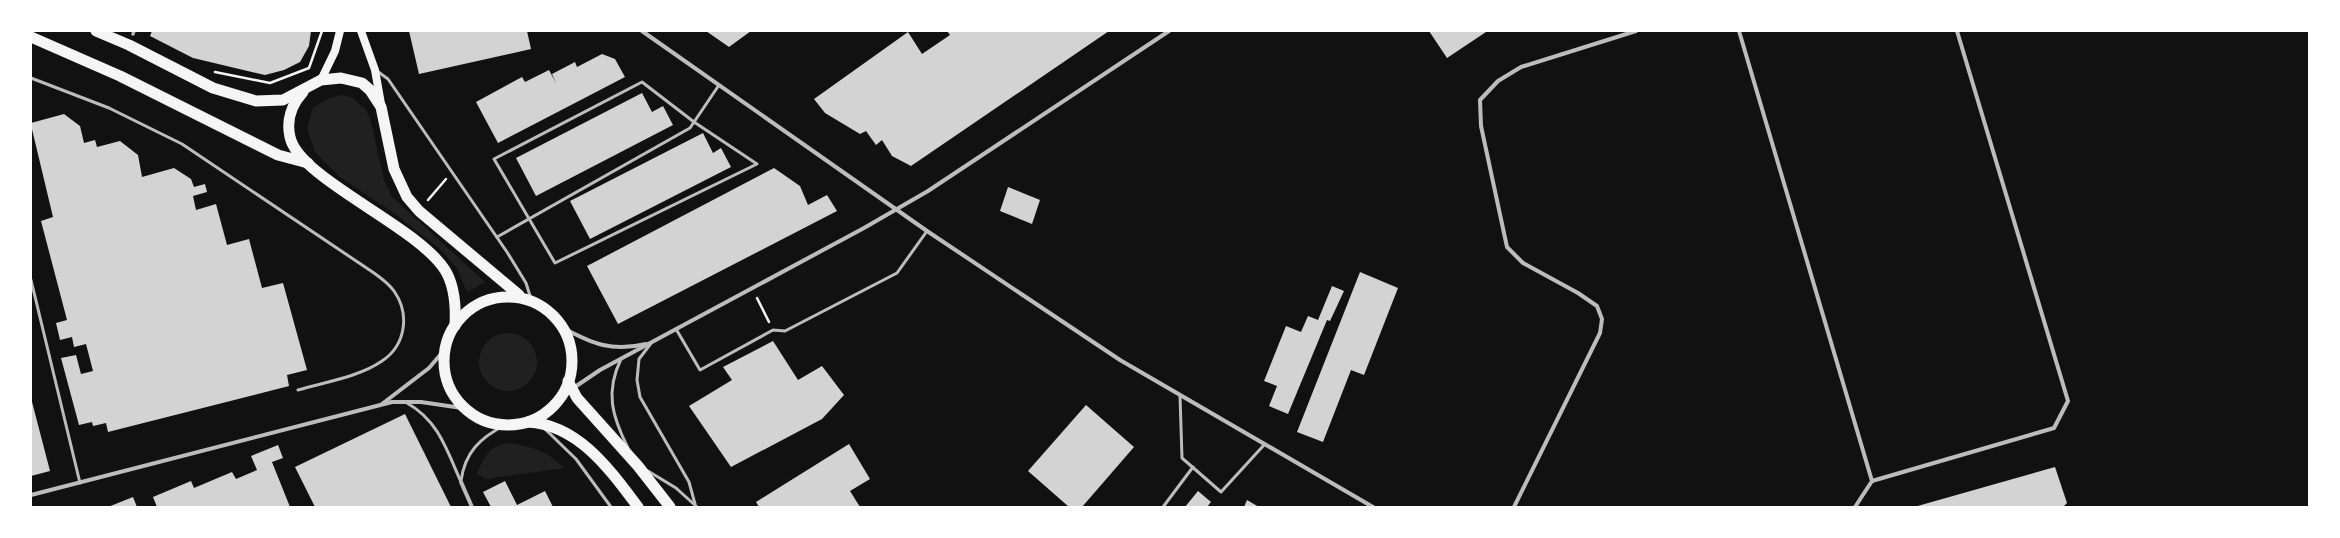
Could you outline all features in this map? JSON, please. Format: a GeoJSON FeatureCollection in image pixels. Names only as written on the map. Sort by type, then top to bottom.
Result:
{"type":"FeatureCollection","features":[{"type":"Feature","properties":{"kind":"highway"},"geometry":{"type":"LineString","coordinates":[[96,31],[129,45],[213,88],[233,96],[256,101],[284,100],[321,80],[341,78],[362,84],[370,90],[381,107],[394,169],[407,197],[419,211],[519,295]]}},
{"type":"Feature","properties":{"kind":"highway"},"geometry":{"type":"LineString","coordinates":[[31,37],[127,79],[278,155],[308,163]]}},
{"type":"Feature","properties":{"kind":"highway"},"geometry":{"type":"LineString","coordinates":[[303,91],[292,108],[290,137],[297,151],[321,175],[404,231],[428,251],[445,270],[452,288],[456,306],[456,326]]}},
{"type":"Feature","properties":{"kind":"highway"},"geometry":{"type":"LineString","coordinates":[[533,422],[560,397],[569,385],[572,359],[570,344],[564,328],[554,315],[531,299],[519,295],[504,295],[482,302],[464,314],[456,326],[447,347],[444,367],[445,379],[452,394],[462,408],[488,424],[505,425],[533,422],[556,428],[574,436],[593,452],[638,507]]}},
{"type":"Feature","properties":{"kind":"highway"},"geometry":{"type":"LineString","coordinates":[[569,385],[638,466],[670,507]]}},
{"type":"Feature","properties":{"kind":"main road"},"geometry":{"type":"LineString","coordinates":[[321,80],[335,51],[340,31]]}},
{"type":"Feature","properties":{"kind":"main road"},"geometry":{"type":"LineString","coordinates":[[361,31],[375,70],[381,107]]}},
{"type":"Feature","properties":{"kind":"street"},"geometry":{"type":"LineString","coordinates":[[642,31],[928,230],[1120,360],[1373,507]]}},
{"type":"Feature","properties":{"kind":"street"},"geometry":{"type":"LineString","coordinates":[[569,385],[676,330],[898,209],[928,191],[1169,31]]}},
{"type":"Feature","properties":{"kind":"street"},"geometry":{"type":"LineString","coordinates":[[1514,507],[1600,333],[1602,319],[1597,306],[1578,293],[1523,263],[1507,248],[1480,126],[1480,100],[1498,81],[1520,67],[1636,31]]}},
{"type":"Feature","properties":{"kind":"street"},"geometry":{"type":"LineString","coordinates":[[1740,31],[1872,481]]}},
{"type":"Feature","properties":{"kind":"street"},"geometry":{"type":"LineString","coordinates":[[1855,507],[1872,481],[2054,428],[2068,402],[1958,31]]}},
{"type":"Feature","properties":{"kind":"street"},"geometry":{"type":"LineString","coordinates":[[564,328],[604,346],[626,347],[652,342]]}},
{"type":"Feature","properties":{"kind":"street"},"geometry":{"type":"LineString","coordinates":[[380,405],[429,368],[447,347]]}},
{"type":"Feature","properties":{"kind":"street"},"geometry":{"type":"LineString","coordinates":[[31,495],[392,402],[432,403],[462,408]]}},
{"type":"Feature","properties":{"kind":"street"},"geometry":{"type":"LineString","coordinates":[[460,482],[472,507]]}},
{"type":"Feature","properties":{"kind":"lane"},"geometry":{"type":"LineString","coordinates":[[375,70],[388,79],[497,237],[526,283],[531,299]]}},
{"type":"Feature","properties":{"kind":"lane"},"geometry":{"type":"LineString","coordinates":[[31,78],[109,108],[182,144],[374,272],[394,290],[402,305],[405,323],[399,343],[383,361],[363,370],[298,390]]}},
{"type":"Feature","properties":{"kind":"lane"},"geometry":{"type":"LineString","coordinates":[[642,82],[694,122],[757,164],[554,263],[494,159],[642,82]]}},
{"type":"Feature","properties":{"kind":"lane"},"geometry":{"type":"LineString","coordinates":[[497,237],[690,128],[720,84]]}},
{"type":"Feature","properties":{"kind":"lane"},"geometry":{"type":"LineString","coordinates":[[676,330],[700,370],[773,330],[785,331],[897,273],[928,230]]}},
{"type":"Feature","properties":{"kind":"lane"},"geometry":{"type":"LineString","coordinates":[[31,280],[80,483]]}},
{"type":"Feature","properties":{"kind":"lane"},"geometry":{"type":"LineString","coordinates":[[652,342],[639,359],[637,380],[640,398],[688,482],[696,506]]}},
{"type":"Feature","properties":{"kind":"lane"},"geometry":{"type":"LineString","coordinates":[[621,359],[615,372],[611,398],[622,437],[638,466],[661,477],[696,506]]}},
{"type":"Feature","properties":{"kind":"lane"},"geometry":{"type":"LineString","coordinates":[[1180,396],[1182,458],[1221,492],[1264,445]]}},
{"type":"Feature","properties":{"kind":"lane"},"geometry":{"type":"LineString","coordinates":[[407,403],[428,418],[437,431],[445,443],[460,482]]}},
{"type":"Feature","properties":{"kind":"lane"},"geometry":{"type":"LineString","coordinates":[[533,422],[576,459],[611,507]]}},
{"type":"Feature","properties":{"kind":"lane"},"geometry":{"type":"LineString","coordinates":[[460,482],[464,463],[472,448],[482,438],[505,425]]}},
{"type":"Feature","properties":{"kind":"lane"},"geometry":{"type":"LineString","coordinates":[[1163,507],[1193,468]]}},
{"type":"Feature","properties":{"kind":"path"},"geometry":{"type":"LineString","coordinates":[[212,71],[270,84],[309,68],[322,31]]}},
{"type":"Feature","properties":{"kind":"path"},"geometry":{"type":"LineString","coordinates":[[752,289],[773,330]]}},
{"type":"Feature","properties":{"kind":"shaded area"},"geometry":{"type":"Polygon","coordinates":[[[341,95],[353,98],[366,110],[371,122],[384,180],[392,197],[485,282],[467,292],[456,267],[441,250],[402,219],[340,177],[315,152],[307,128],[313,108],[327,99],[341,95]]]}},
{"type":"Feature","properties":{"kind":"shaded area"},"geometry":{"type":"Polygon","coordinates":[[[508,333],[519,335],[532,346],[535,351],[537,362],[535,373],[524,386],[519,389],[508,391],[497,389],[484,378],[481,373],[479,362],[481,351],[492,338],[497,335],[508,333]]]}},
{"type":"Feature","properties":{"kind":"shaded area"},"geometry":{"type":"Polygon","coordinates":[[[506,443],[523,445],[545,453],[564,468],[486,479],[477,474],[487,454],[495,447],[506,443]]]}},
{"type":"Feature","properties":{"kind":"building"},"geometry":{"type":"Polygon","coordinates":[[[152,31],[311,31],[309,46],[300,62],[284,70],[265,75],[193,58],[150,36],[152,31]]]}},
{"type":"Feature","properties":{"kind":"building"},"geometry":{"type":"Polygon","coordinates":[[[409,31],[527,31],[531,49],[419,74],[409,31]]]}},
{"type":"Feature","properties":{"kind":"building"},"geometry":{"type":"Polygon","coordinates":[[[706,31],[751,31],[729,47],[706,31]]]}},
{"type":"Feature","properties":{"kind":"building"},"geometry":{"type":"Polygon","coordinates":[[[947,31],[1109,31],[911,166],[892,156],[882,140],[876,145],[866,131],[860,134],[825,113],[814,99],[908,32],[922,54],[950,35],[947,31]]]}},
{"type":"Feature","properties":{"kind":"building"},"geometry":{"type":"Polygon","coordinates":[[[1429,31],[1485,31],[1486,32],[1447,58],[1429,31]]]}},
{"type":"Feature","properties":{"kind":"building"},"geometry":{"type":"Polygon","coordinates":[[[602,54],[615,59],[625,77],[498,143],[476,102],[522,77],[525,82],[549,70],[556,83],[552,74],[575,62],[577,67],[602,54]]]}},
{"type":"Feature","properties":{"kind":"building"},"geometry":{"type":"Polygon","coordinates":[[[642,93],[652,112],[663,106],[673,125],[536,196],[516,158],[642,93]]]}},
{"type":"Feature","properties":{"kind":"building"},"geometry":{"type":"Polygon","coordinates":[[[64,114],[80,126],[84,143],[95,140],[97,147],[120,141],[138,155],[142,177],[174,168],[191,179],[194,187],[205,184],[207,192],[193,196],[196,210],[216,204],[227,245],[249,239],[262,288],[283,283],[307,370],[287,375],[289,386],[108,432],[106,423],[93,426],[92,422],[79,425],[61,358],[76,355],[81,374],[93,371],[86,344],[74,347],[72,337],[60,340],[56,323],[67,320],[41,221],[53,217],[31,125],[31,123],[64,114]]]}},
{"type":"Feature","properties":{"kind":"building"},"geometry":{"type":"Polygon","coordinates":[[[703,133],[713,153],[721,148],[731,167],[590,239],[570,201],[703,133]]]}},
{"type":"Feature","properties":{"kind":"building"},"geometry":{"type":"Polygon","coordinates":[[[774,168],[800,186],[808,205],[827,195],[837,211],[618,324],[587,266],[774,168]]]}},
{"type":"Feature","properties":{"kind":"building"},"geometry":{"type":"Polygon","coordinates":[[[1008,187],[1040,200],[1032,224],[1000,211],[1008,187]]]}},
{"type":"Feature","properties":{"kind":"building"},"geometry":{"type":"Polygon","coordinates":[[[1360,272],[1398,288],[1364,375],[1351,370],[1323,442],[1297,432],[1360,272]]]}},
{"type":"Feature","properties":{"kind":"building"},"geometry":{"type":"Polygon","coordinates":[[[1332,286],[1344,291],[1330,321],[1327,320],[1288,414],[1269,406],[1277,386],[1264,381],[1286,326],[1301,332],[1308,316],[1318,320],[1332,286]]]}},
{"type":"Feature","properties":{"kind":"building"},"geometry":{"type":"Polygon","coordinates":[[[773,341],[798,380],[822,366],[844,395],[822,419],[731,467],[689,406],[732,380],[723,367],[773,341]]]}},
{"type":"Feature","properties":{"kind":"building"},"geometry":{"type":"Polygon","coordinates":[[[31,398],[50,471],[31,476],[31,398]]]}},
{"type":"Feature","properties":{"kind":"building"},"geometry":{"type":"Polygon","coordinates":[[[1086,405],[1134,447],[1082,507],[1069,507],[1028,471],[1086,405]]]}},
{"type":"Feature","properties":{"kind":"building"},"geometry":{"type":"Polygon","coordinates":[[[405,414],[451,507],[315,507],[295,467],[405,414]]]}},
{"type":"Feature","properties":{"kind":"building"},"geometry":{"type":"Polygon","coordinates":[[[849,444],[870,479],[850,491],[860,507],[759,507],[756,502],[849,444]]]}},
{"type":"Feature","properties":{"kind":"building"},"geometry":{"type":"Polygon","coordinates":[[[278,445],[283,458],[272,462],[290,507],[157,507],[153,497],[191,481],[194,488],[232,472],[236,479],[257,470],[251,456],[278,445]]]}},
{"type":"Feature","properties":{"kind":"building"},"geometry":{"type":"Polygon","coordinates":[[[2055,467],[2067,503],[2063,507],[1914,507],[2055,467]]]}},
{"type":"Feature","properties":{"kind":"building"},"geometry":{"type":"Polygon","coordinates":[[[505,481],[517,505],[545,491],[553,507],[491,507],[483,492],[505,481]]]}},
{"type":"Feature","properties":{"kind":"building"},"geometry":{"type":"Polygon","coordinates":[[[1198,491],[1211,502],[1207,507],[1185,507],[1198,491]]]}},
{"type":"Feature","properties":{"kind":"building"},"geometry":{"type":"Polygon","coordinates":[[[133,497],[137,507],[108,507],[133,497]]]}},
{"type":"Feature","properties":{"kind":"building"},"geometry":{"type":"Polygon","coordinates":[[[1247,500],[1259,507],[1244,507],[1247,500]]]}}]}
